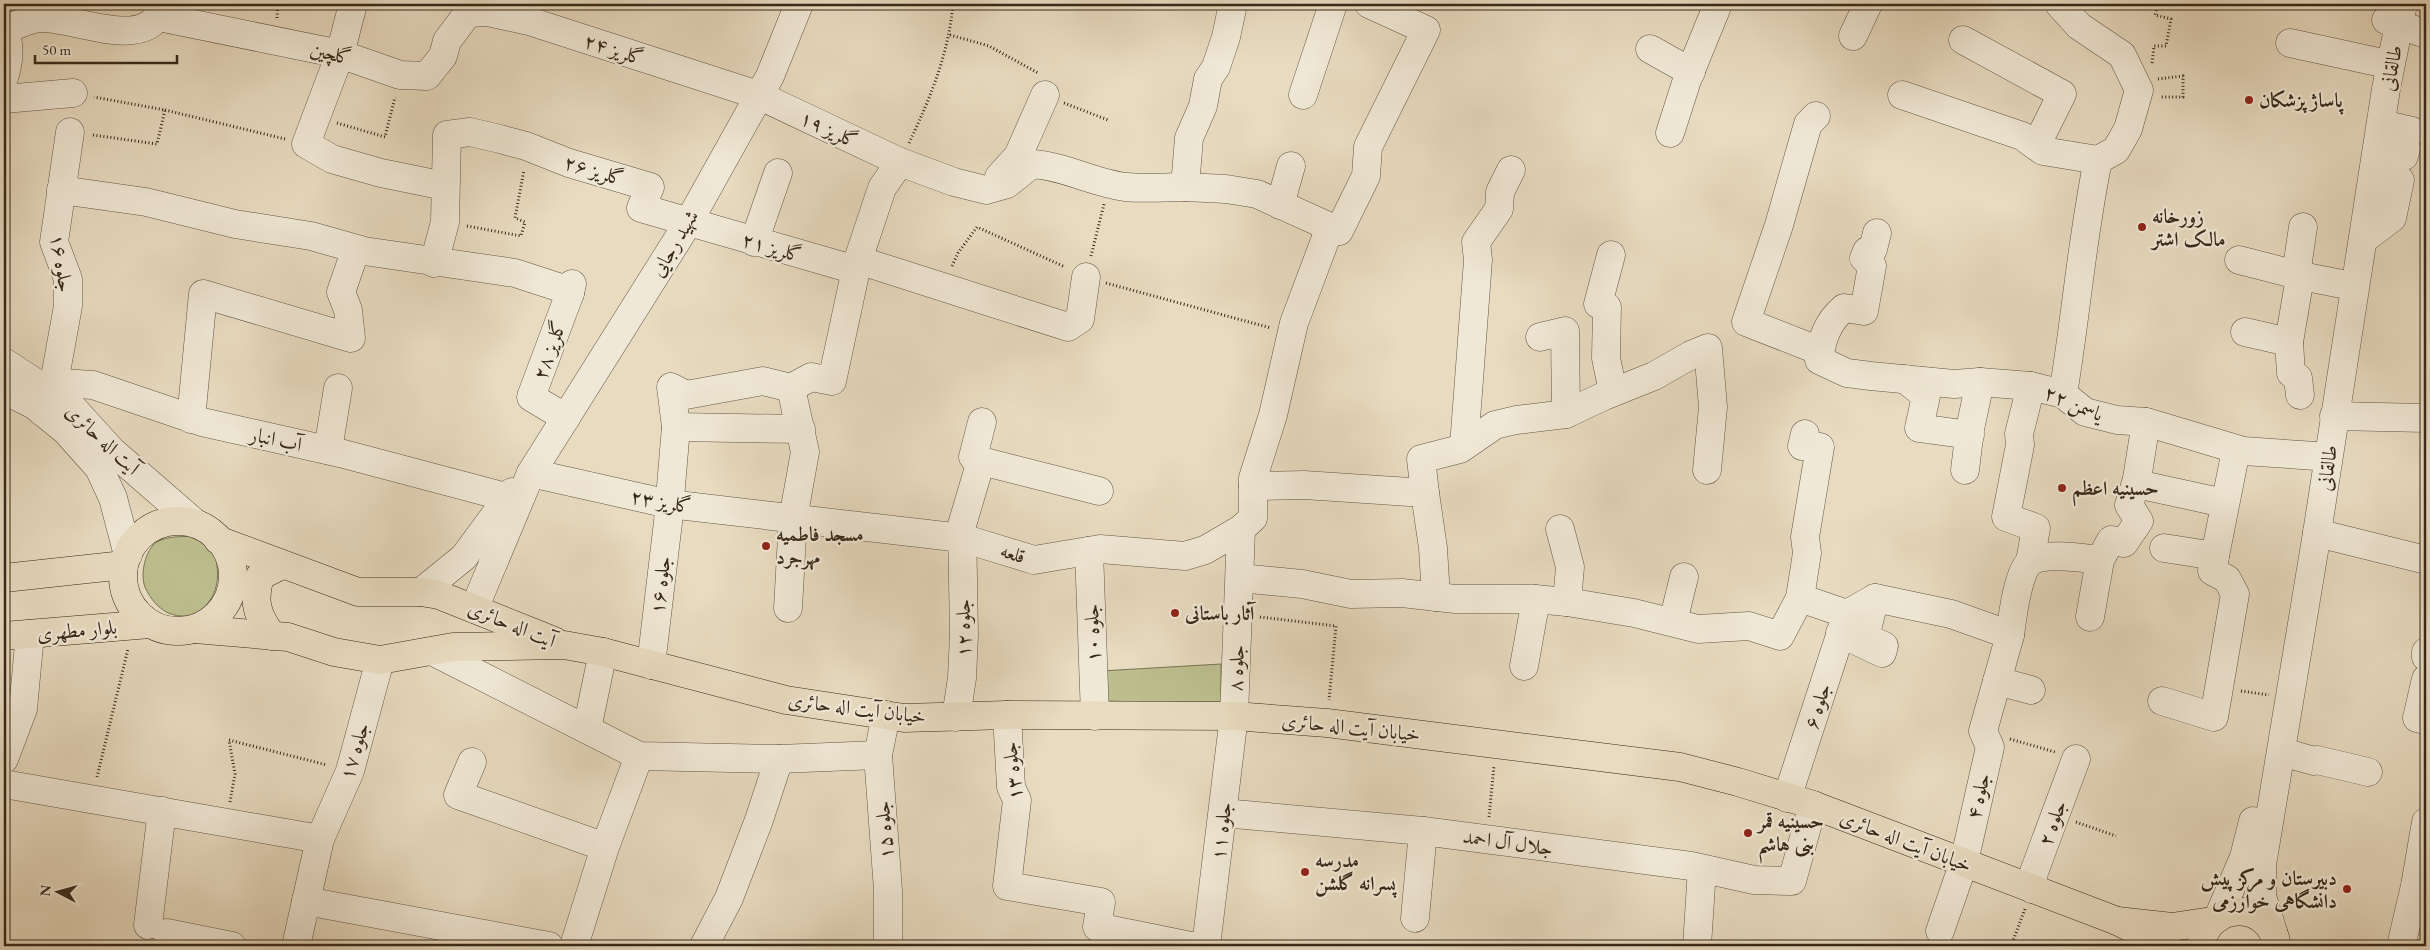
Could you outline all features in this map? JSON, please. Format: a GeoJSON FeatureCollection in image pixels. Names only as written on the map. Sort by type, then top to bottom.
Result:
{"type":"FeatureCollection","features":[{"type":"Feature","properties":{"kind":"main road"},"geometry":{"type":"LineString","coordinates":[[171,521],[195,523],[214,535],[218,540],[228,554],[233,576],[228,599],[214,618],[195,629],[172,632],[142,625],[123,588],[126,560],[133,544],[150,529],[171,521]]}},
{"type":"Feature","properties":{"kind":"main road","name":"آیت اله حائری"},"geometry":{"type":"LineString","coordinates":[[218,540],[358,592],[421,592],[439,596],[474,608],[564,645]]}},
{"type":"Feature","properties":{"kind":"main road"},"geometry":{"type":"LineString","coordinates":[[4,578],[126,560]]}},
{"type":"Feature","properties":{"kind":"main road"},"geometry":{"type":"LineString","coordinates":[[272,636],[262,622],[254,596],[260,576],[282,565]]}},
{"type":"Feature","properties":{"kind":"main road"},"geometry":{"type":"LineString","coordinates":[[442,649],[474,608]]}},
{"type":"Feature","properties":{"kind":"main road","name":"بلوار مطهری"},"geometry":{"type":"LineString","coordinates":[[17,635],[142,625]]}},
{"type":"Feature","properties":{"kind":"main road","name":"آیت اله حائری"},"geometry":{"type":"LineString","coordinates":[[195,629],[288,637],[334,652],[380,660],[442,649],[564,645]]}},
{"type":"Feature","properties":{"kind":"main road","name":"خیابان آیت اله حائری"},"geometry":{"type":"LineString","coordinates":[[564,645],[603,652],[786,700],[904,718],[1007,714],[1234,716],[1327,723],[1496,743],[1680,768],[1738,782],[1813,805],[2117,921]]}},
{"type":"Feature","properties":{"kind":"main road"},"geometry":{"type":"LineString","coordinates":[[2117,921],[2172,927],[2215,920],[2229,912],[2242,911],[2254,914],[2266,921],[2275,939]]}},
{"type":"Feature","properties":{"kind":"main road"},"geometry":{"type":"LineString","coordinates":[[2201,946],[2202,938],[2215,920]]}},
{"type":"Feature","properties":{"kind":"main road"},"geometry":{"type":"LineString","coordinates":[[2117,921],[2168,946]]}},
{"type":"Feature","properties":{"kind":"street"},"geometry":{"type":"LineString","coordinates":[[61,190],[146,202],[235,224],[311,236],[356,249],[434,263],[445,222],[445,186],[381,173],[332,159],[306,144],[340,54],[353,4]]}},
{"type":"Feature","properties":{"kind":"street","name":"شهید رجایی"},"geometry":{"type":"LineString","coordinates":[[531,473],[688,222],[770,76],[799,4]]}},
{"type":"Feature","properties":{"kind":"street"},"geometry":{"type":"LineString","coordinates":[[1184,187],[1189,138],[1203,106],[1208,79],[1216,67],[1226,38],[1233,4]]}},
{"type":"Feature","properties":{"kind":"street"},"geometry":{"type":"LineString","coordinates":[[1303,95],[1333,4]]}},
{"type":"Feature","properties":{"kind":"street"},"geometry":{"type":"LineString","coordinates":[[986,190],[1007,184],[1032,164],[1053,165],[1086,178],[1127,187],[1226,189],[1257,194],[1339,231],[1354,206],[1366,176],[1368,147],[1426,30],[1369,4]]}},
{"type":"Feature","properties":{"kind":"street"},"geometry":{"type":"LineString","coordinates":[[1853,36],[1868,4]]}},
{"type":"Feature","properties":{"kind":"street"},"geometry":{"type":"LineString","coordinates":[[1902,95],[2022,136],[2042,151],[2098,160],[2116,150],[2128,128],[2138,90],[2122,55],[2079,26],[2059,4]]}},
{"type":"Feature","properties":{"kind":"street"},"geometry":{"type":"LineString","coordinates":[[1670,133],[1712,5]]}},
{"type":"Feature","properties":{"kind":"street"},"geometry":{"type":"LineString","coordinates":[[4,78],[8,66],[9,43],[4,30],[40,18],[128,31],[146,27],[161,10]]}},
{"type":"Feature","properties":{"kind":"street","name":"گلچین"},"geometry":{"type":"LineString","coordinates":[[161,10],[340,54],[400,75],[427,76],[443,56],[447,41],[468,13]]}},
{"type":"Feature","properties":{"kind":"street"},"geometry":{"type":"LineString","coordinates":[[2392,10],[2426,34]]}},
{"type":"Feature","properties":{"kind":"street","name":"طالقانی"},"geometry":{"type":"LineString","coordinates":[[2275,939],[2262,896],[2262,865],[2318,533],[2322,458],[2342,284],[2378,62],[2392,10]]}},
{"type":"Feature","properties":{"kind":"street","name":"طالقانی"},"geometry":{"type":"LineString","coordinates":[[2215,920],[2244,858],[2264,778],[2277,696],[2322,458],[2334,416],[2364,239],[2381,124],[2392,10]]}},
{"type":"Feature","properties":{"kind":"street","name":"گلریز ۲۴"},"geometry":{"type":"LineString","coordinates":[[468,13],[520,11],[758,95]]}},
{"type":"Feature","properties":{"kind":"street"},"geometry":{"type":"LineString","coordinates":[[1963,40],[2062,94],[2036,146]]}},
{"type":"Feature","properties":{"kind":"street"},"geometry":{"type":"LineString","coordinates":[[2290,43],[2378,62]]}},
{"type":"Feature","properties":{"kind":"street"},"geometry":{"type":"LineString","coordinates":[[1650,49],[1691,72]]}},
{"type":"Feature","properties":{"kind":"street"},"geometry":{"type":"LineString","coordinates":[[4,99],[73,93]]}},
{"type":"Feature","properties":{"kind":"street","name":"گلریز ۱۹"},"geometry":{"type":"LineString","coordinates":[[758,95],[900,162],[954,182],[986,190]]}},
{"type":"Feature","properties":{"kind":"street"},"geometry":{"type":"LineString","coordinates":[[986,190],[1018,156],[1045,95]]}},
{"type":"Feature","properties":{"kind":"street","name":"یاسمن ۲۲"},"geometry":{"type":"LineString","coordinates":[[1816,116],[1808,124],[1778,225],[1741,328],[1820,356],[1847,373],[1954,384],[1980,382],[2031,386],[2063,394],[2085,412],[2117,420],[2146,422],[2236,450],[2322,458]]}},
{"type":"Feature","properties":{"kind":"street","name":"جلوه ۱۶"},"geometry":{"type":"LineString","coordinates":[[46,402],[68,306],[68,279],[54,242],[70,132]]}},
{"type":"Feature","properties":{"kind":"street","name":"گلریز ۲۶"},"geometry":{"type":"LineString","coordinates":[[445,186],[447,135],[470,132],[529,148],[569,164],[650,187],[641,208],[688,222]]}},
{"type":"Feature","properties":{"kind":"street"},"geometry":{"type":"LineString","coordinates":[[2063,394],[2076,319],[2086,217],[2098,160]]}},
{"type":"Feature","properties":{"kind":"street"},"geometry":{"type":"LineString","coordinates":[[788,608],[793,519],[805,452],[791,388],[811,377],[832,382],[857,265],[882,188],[900,162]]}},
{"type":"Feature","properties":{"kind":"street"},"geometry":{"type":"LineString","coordinates":[[1280,204],[1291,166]]}},
{"type":"Feature","properties":{"kind":"street"},"geometry":{"type":"LineString","coordinates":[[1464,446],[1478,260],[1476,242],[1500,209],[1500,192],[1511,170]]}},
{"type":"Feature","properties":{"kind":"street"},"geometry":{"type":"LineString","coordinates":[[754,242],[778,173]]}},
{"type":"Feature","properties":{"kind":"street","name":"گلریز ۲۱"},"geometry":{"type":"LineString","coordinates":[[688,222],[754,242],[942,286],[1068,327],[1080,319],[1086,276]]}},
{"type":"Feature","properties":{"kind":"street","name":"جلوه ۸"},"geometry":{"type":"LineString","coordinates":[[1234,716],[1240,578],[1253,478],[1273,415],[1292,333],[1330,227]]}},
{"type":"Feature","properties":{"kind":"street"},"geometry":{"type":"LineString","coordinates":[[2300,395],[2298,378],[2291,373],[2290,342],[2298,284],[2296,275],[2303,227]]}},
{"type":"Feature","properties":{"kind":"street"},"geometry":{"type":"LineString","coordinates":[[1820,356],[1822,339],[1833,317],[1844,308],[1864,311],[1872,266],[1864,258],[1867,251],[1873,249],[1877,233]]}},
{"type":"Feature","properties":{"kind":"street"},"geometry":{"type":"LineString","coordinates":[[191,419],[203,294],[351,338],[348,310],[341,292],[356,249]]}},
{"type":"Feature","properties":{"kind":"street"},"geometry":{"type":"LineString","coordinates":[[1611,256],[1598,304],[1607,307],[1606,358],[1613,392]]}},
{"type":"Feature","properties":{"kind":"street"},"geometry":{"type":"LineString","coordinates":[[2239,260],[2296,275],[2342,284]]}},
{"type":"Feature","properties":{"kind":"street","name":"گلریز ۲۸"},"geometry":{"type":"LineString","coordinates":[[434,263],[515,273],[558,287],[571,289],[531,397],[566,418]]}},
{"type":"Feature","properties":{"kind":"street"},"geometry":{"type":"LineString","coordinates":[[1540,337],[1566,331],[1566,414]]}},
{"type":"Feature","properties":{"kind":"street"},"geometry":{"type":"LineString","coordinates":[[2245,332],[2290,342]]}},
{"type":"Feature","properties":{"kind":"street"},"geometry":{"type":"LineString","coordinates":[[1436,597],[1433,548],[1421,459],[1464,446],[1496,426],[1516,420],[1566,414],[1613,392],[1654,376],[1691,355],[1708,348],[1713,407],[1707,470]]}},
{"type":"Feature","properties":{"kind":"street"},"geometry":{"type":"LineString","coordinates":[[1905,379],[1926,396],[1919,428],[1970,435]]}},
{"type":"Feature","properties":{"kind":"street","name":"جلوه ۱۶"},"geometry":{"type":"LineString","coordinates":[[651,665],[676,427],[671,387],[686,395],[763,381],[791,388]]}},
{"type":"Feature","properties":{"kind":"street"},"geometry":{"type":"LineString","coordinates":[[1965,470],[1980,382]]}},
{"type":"Feature","properties":{"kind":"street","name":"آب انبار"},"geometry":{"type":"LineString","coordinates":[[46,402],[61,383],[93,385],[191,419],[328,450],[506,497]]}},
{"type":"Feature","properties":{"kind":"street","name":"آیت اله حائری"},"geometry":{"type":"LineString","coordinates":[[7,384],[46,402],[71,406],[112,451],[195,523]]}},
{"type":"Feature","properties":{"kind":"street"},"geometry":{"type":"LineString","coordinates":[[1984,731],[2010,635],[2024,571],[2030,562],[2036,528],[2006,517],[2020,445],[2019,434],[2031,386]]}},
{"type":"Feature","properties":{"kind":"street"},"geometry":{"type":"LineString","coordinates":[[328,450],[338,388]]}},
{"type":"Feature","properties":{"kind":"street","name":"آیت اله حائری"},"geometry":{"type":"LineString","coordinates":[[46,402],[66,430],[99,468],[113,498],[126,560]]}},
{"type":"Feature","properties":{"kind":"street"},"geometry":{"type":"LineString","coordinates":[[2334,416],[2426,418]]}},
{"type":"Feature","properties":{"kind":"street"},"geometry":{"type":"LineString","coordinates":[[982,422],[973,457],[982,461],[1099,491]]}},
{"type":"Feature","properties":{"kind":"street"},"geometry":{"type":"LineString","coordinates":[[2090,617],[2106,569],[2111,540],[2124,543],[2139,521],[2129,504],[2137,478],[2146,422]]}},
{"type":"Feature","properties":{"kind":"street"},"geometry":{"type":"LineString","coordinates":[[676,427],[801,429]]}},
{"type":"Feature","properties":{"kind":"street"},"geometry":{"type":"LineString","coordinates":[[1240,578],[1302,584],[1351,594],[1402,593],[1436,597],[1536,599],[1568,602],[1634,613],[1698,629],[1749,626],[1780,636],[1800,598],[1807,553],[1804,537],[1820,447],[1802,446],[1805,434]]}},
{"type":"Feature","properties":{"kind":"street"},"geometry":{"type":"LineString","coordinates":[[2162,701],[2214,717],[2235,594],[2227,579],[2212,571],[2236,450]]}},
{"type":"Feature","properties":{"kind":"street","name":"جلوه ۱۲"},"geometry":{"type":"LineString","coordinates":[[956,717],[962,678],[964,635],[962,525],[982,461]]}},
{"type":"Feature","properties":{"kind":"street"},"geometry":{"type":"LineString","coordinates":[[421,592],[464,557],[506,497],[531,473]]}},
{"type":"Feature","properties":{"kind":"street"},"geometry":{"type":"LineString","coordinates":[[474,608],[531,473]]}},
{"type":"Feature","properties":{"kind":"street","name":"گلریز ۲۳"},"geometry":{"type":"LineString","coordinates":[[531,473],[669,504],[793,519]]}},
{"type":"Feature","properties":{"kind":"street"},"geometry":{"type":"LineString","coordinates":[[2137,478],[2146,486],[2224,503]]}},
{"type":"Feature","properties":{"kind":"street"},"geometry":{"type":"LineString","coordinates":[[1253,486],[1304,485],[1425,494]]}},
{"type":"Feature","properties":{"kind":"street","name":"قلعه"},"geometry":{"type":"LineString","coordinates":[[793,519],[962,538],[1034,560],[1100,549],[1185,556],[1204,550],[1247,524]]}},
{"type":"Feature","properties":{"kind":"street"},"geometry":{"type":"LineString","coordinates":[[1560,529],[1570,567],[1568,602]]}},
{"type":"Feature","properties":{"kind":"street"},"geometry":{"type":"LineString","coordinates":[[2318,533],[2426,560]]}},
{"type":"Feature","properties":{"kind":"street"},"geometry":{"type":"LineString","coordinates":[[2164,548],[2215,556]]}},
{"type":"Feature","properties":{"kind":"street","name":"جلوه ۱۰"},"geometry":{"type":"LineString","coordinates":[[1089,550],[1095,716]]}},
{"type":"Feature","properties":{"kind":"street"},"geometry":{"type":"LineString","coordinates":[[2030,562],[2045,557],[2106,569]]}},
{"type":"Feature","properties":{"kind":"street"},"geometry":{"type":"LineString","coordinates":[[1672,622],[1684,577]]}},
{"type":"Feature","properties":{"kind":"street"},"geometry":{"type":"LineString","coordinates":[[1800,598],[1844,624],[1882,653],[1884,646],[1865,637],[1875,598]]}},
{"type":"Feature","properties":{"kind":"street"},"geometry":{"type":"LineString","coordinates":[[1875,598],[1951,614],[2010,635]]}},
{"type":"Feature","properties":{"kind":"street"},"geometry":{"type":"LineString","coordinates":[[1844,624],[1875,598]]}},
{"type":"Feature","properties":{"kind":"street"},"geometry":{"type":"LineString","coordinates":[[1524,666],[1536,599]]}},
{"type":"Feature","properties":{"kind":"street","name":"جلوه ۶"},"geometry":{"type":"LineString","coordinates":[[1787,798],[1844,624]]}},
{"type":"Feature","properties":{"kind":"street"},"geometry":{"type":"LineString","coordinates":[[4,759],[23,709],[17,635]]}},
{"type":"Feature","properties":{"kind":"street"},"geometry":{"type":"LineString","coordinates":[[442,649],[639,756],[779,760],[878,754]]}},
{"type":"Feature","properties":{"kind":"street"},"geometry":{"type":"LineString","coordinates":[[587,729],[603,652]]}},
{"type":"Feature","properties":{"kind":"street"},"geometry":{"type":"LineString","coordinates":[[2426,652],[2426,657]]}},
{"type":"Feature","properties":{"kind":"street","name":"جلوه ۱۷"},"geometry":{"type":"LineString","coordinates":[[296,946],[320,839],[350,771],[380,660]]}},
{"type":"Feature","properties":{"kind":"street"},"geometry":{"type":"LineString","coordinates":[[2426,679],[2417,718],[2426,720]]}},
{"type":"Feature","properties":{"kind":"street"},"geometry":{"type":"LineString","coordinates":[[1997,681],[2031,690]]}},
{"type":"Feature","properties":{"kind":"street","name":"جلوه ۱۳"},"geometry":{"type":"LineString","coordinates":[[1007,714],[1012,787],[1017,800],[1007,886],[1101,902]]}},
{"type":"Feature","properties":{"kind":"street","name":"جلوه ۱۵"},"geometry":{"type":"LineString","coordinates":[[886,715],[878,754],[888,890],[888,946]]}},
{"type":"Feature","properties":{"kind":"street","name":"جلوه ۱۱"},"geometry":{"type":"LineString","coordinates":[[1206,946],[1234,716]]}},
{"type":"Feature","properties":{"kind":"street","name":"جلوه ۴"},"geometry":{"type":"LineString","coordinates":[[1940,931],[1964,862],[1990,746],[1984,731]]}},
{"type":"Feature","properties":{"kind":"street"},"geometry":{"type":"LineString","coordinates":[[2282,752],[2314,761],[2339,764],[2368,772]]}},
{"type":"Feature","properties":{"kind":"street"},"geometry":{"type":"LineString","coordinates":[[574,946],[606,847],[639,756]]}},
{"type":"Feature","properties":{"kind":"street","name":"جلوه ۲"},"geometry":{"type":"LineString","coordinates":[[2032,889],[2034,872],[2076,759]]}},
{"type":"Feature","properties":{"kind":"street"},"geometry":{"type":"LineString","coordinates":[[704,946],[729,898],[779,760]]}},
{"type":"Feature","properties":{"kind":"street"},"geometry":{"type":"LineString","coordinates":[[472,762],[458,795],[606,847]]}},
{"type":"Feature","properties":{"kind":"street"},"geometry":{"type":"LineString","coordinates":[[4,790],[4,784],[320,839]]}},
{"type":"Feature","properties":{"kind":"street","name":"جلال آل احمد"},"geometry":{"type":"LineString","coordinates":[[1223,814],[1423,831],[1702,869],[1754,880],[1792,880],[1813,805]]}},
{"type":"Feature","properties":{"kind":"street"},"geometry":{"type":"LineString","coordinates":[[162,811],[172,935],[232,946]]}},
{"type":"Feature","properties":{"kind":"street"},"geometry":{"type":"LineString","coordinates":[[1415,918],[1423,831]]}},
{"type":"Feature","properties":{"kind":"street"},"geometry":{"type":"LineString","coordinates":[[2400,946],[2425,837]]}},
{"type":"Feature","properties":{"kind":"street"},"geometry":{"type":"LineString","coordinates":[[1697,946],[1702,869]]}},
{"type":"Feature","properties":{"kind":"street"},"geometry":{"type":"LineString","coordinates":[[306,900],[549,946]]}},
{"type":"Feature","properties":{"kind":"street"},"geometry":{"type":"LineString","coordinates":[[1083,946],[1101,902]]}},
{"type":"Feature","properties":{"kind":"street"},"geometry":{"type":"LineString","coordinates":[[1101,902],[1096,927],[1192,946]]}},
{"type":"Feature","properties":{"kind":"path"},"geometry":{"type":"LineString","coordinates":[[900,162],[936,84],[950,35],[953,4]]}},
{"type":"Feature","properties":{"kind":"path"},"geometry":{"type":"LineString","coordinates":[[2151,72],[2154,46],[2166,46],[2171,18],[2155,15],[2158,4]]}},
{"type":"Feature","properties":{"kind":"path"},"geometry":{"type":"LineString","coordinates":[[316,117],[385,138],[400,75]]}},
{"type":"Feature","properties":{"kind":"path"},"geometry":{"type":"LineString","coordinates":[[2150,81],[2183,76],[2183,97],[2153,96]]}},
{"type":"Feature","properties":{"kind":"path"},"geometry":{"type":"LineString","coordinates":[[73,93],[165,110],[306,144]]}},
{"type":"Feature","properties":{"kind":"path"},"geometry":{"type":"LineString","coordinates":[[70,132],[157,144],[165,110]]}},
{"type":"Feature","properties":{"kind":"path"},"geometry":{"type":"LineString","coordinates":[[445,222],[521,236],[525,222],[515,218],[529,148]]}},
{"type":"Feature","properties":{"kind":"path"},"geometry":{"type":"LineString","coordinates":[[1086,276],[1109,183]]}},
{"type":"Feature","properties":{"kind":"path"},"geometry":{"type":"LineString","coordinates":[[942,286],[958,253],[977,227],[1086,276],[1156,298],[1292,333]]}},
{"type":"Feature","properties":{"kind":"path"},"geometry":{"type":"LineString","coordinates":[[1239,614],[1336,626],[1327,723]]}},
{"type":"Feature","properties":{"kind":"path"},"geometry":{"type":"LineString","coordinates":[[91,799],[142,625]]}},
{"type":"Feature","properties":{"kind":"path"},"geometry":{"type":"LineString","coordinates":[[2218,688],[2277,696]]}},
{"type":"Feature","properties":{"kind":"path"},"geometry":{"type":"LineString","coordinates":[[1984,731],[2076,759]]}},
{"type":"Feature","properties":{"kind":"path"},"geometry":{"type":"LineString","coordinates":[[226,823],[235,774],[230,740],[350,771]]}},
{"type":"Feature","properties":{"kind":"path"},"geometry":{"type":"LineString","coordinates":[[1487,840],[1496,743]]}},
{"type":"Feature","properties":{"kind":"path"},"geometry":{"type":"LineString","coordinates":[[2055,815],[2116,836]]}},
{"type":"Feature","properties":{"kind":"path"},"geometry":{"type":"LineString","coordinates":[[2011,946],[2032,889]]}},
{"type":"Feature","properties":{"kind":"green space"},"geometry":{"type":"Polygon","coordinates":[[[191,536],[213,551],[217,565],[217,583],[212,597],[203,608],[192,614],[180,616],[167,612],[155,603],[145,587],[143,569],[149,551],[157,542],[169,538],[191,536]]]}},
{"type":"Feature","properties":{"kind":"green space"},"geometry":{"type":"Polygon","coordinates":[[[1221,664],[1221,704],[1104,701],[1101,671],[1221,664]]]}},
{"type":"Feature","properties":{"kind":"place","name":"پاساژ پزشکان"},"geometry":{"type":"Point","coordinates":[2249,100]}},
{"type":"Feature","properties":{"kind":"place","name":"زورخانه مالک اشتر"},"geometry":{"type":"Point","coordinates":[2142,227]}},
{"type":"Feature","properties":{"kind":"place","name":"حسینیه اعظم"},"geometry":{"type":"Point","coordinates":[2062,488]}},
{"type":"Feature","properties":{"kind":"place","name":"مسجد فاطمیه مهرجرد"},"geometry":{"type":"Point","coordinates":[766,546]}},
{"type":"Feature","properties":{"kind":"place","name":"آثار باستانی"},"geometry":{"type":"Point","coordinates":[1175,613]}},
{"type":"Feature","properties":{"kind":"place","name":"حسینیه قمر بنی هاشم"},"geometry":{"type":"Point","coordinates":[1748,833]}},
{"type":"Feature","properties":{"kind":"place","name":"مدرسه پسرانه گلشن"},"geometry":{"type":"Point","coordinates":[1305,872]}},
{"type":"Feature","properties":{"kind":"place","name":"دبیرستان و مرکز پیش دانشگاهی خوارزمی"},"geometry":{"type":"Point","coordinates":[2347,889]}}]}
